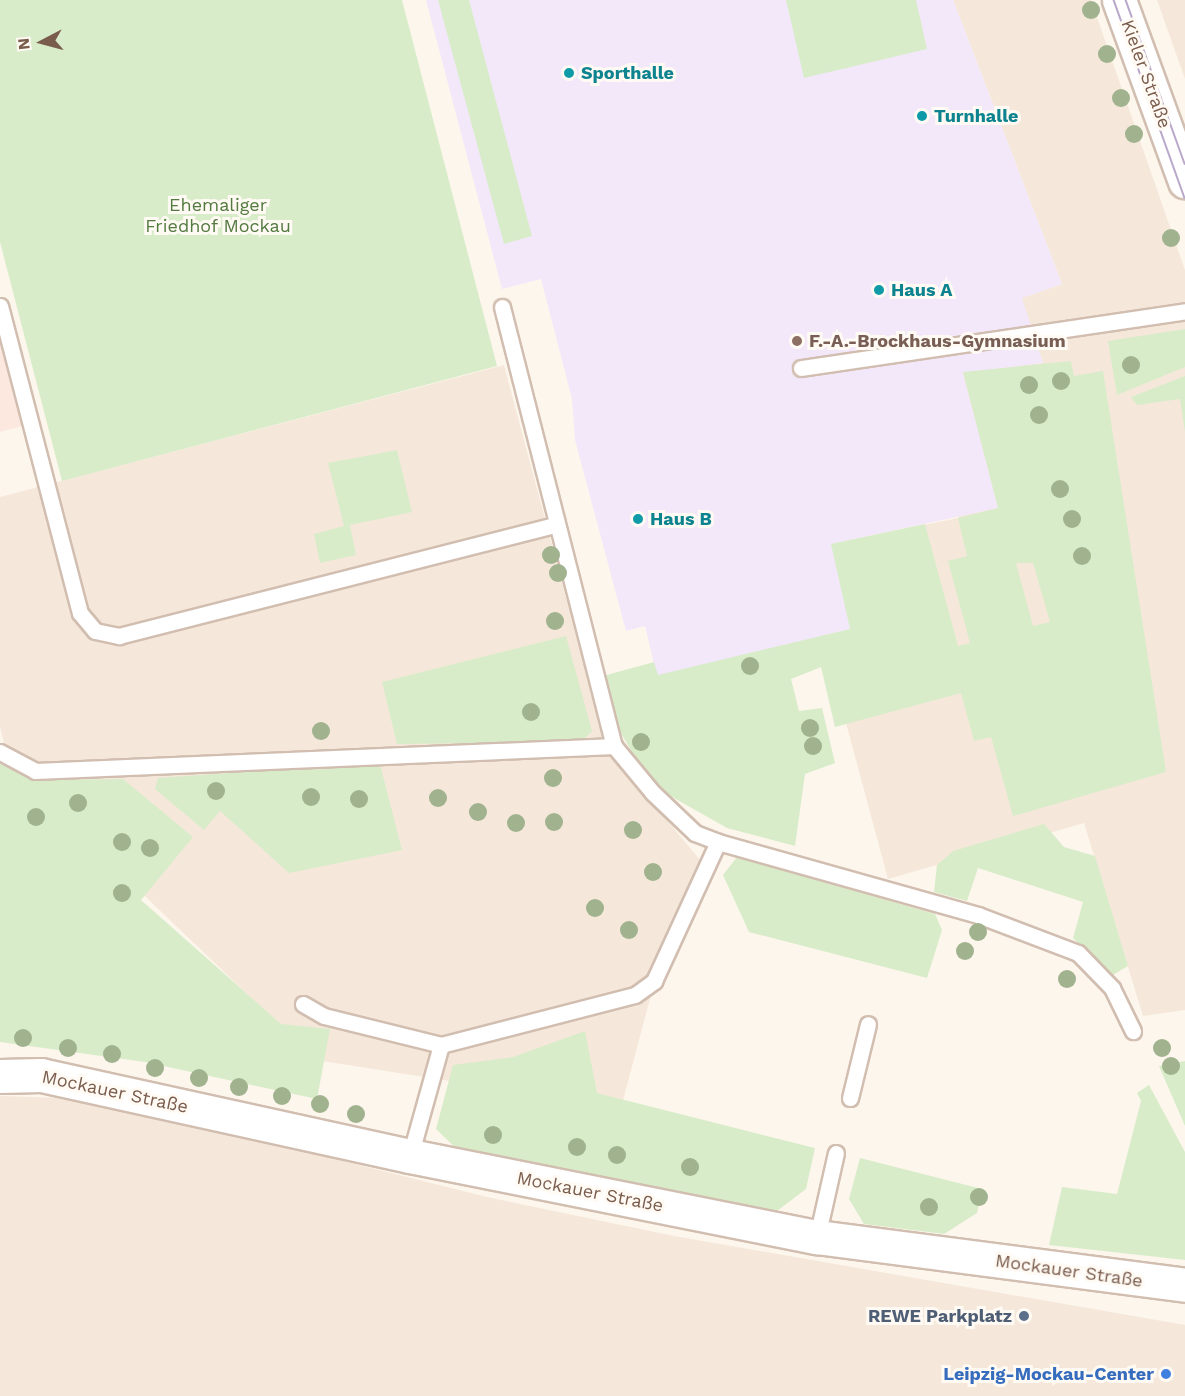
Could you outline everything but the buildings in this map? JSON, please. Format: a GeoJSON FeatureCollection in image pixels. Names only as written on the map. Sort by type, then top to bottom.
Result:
{"type":"FeatureCollection","features":[{"type":"Feature","properties":{"kind":"street","name":"Kieler Straße"},"geometry":{"type":"LineString","coordinates":[[1119,0],[1185,181]]}},
{"type":"Feature","properties":{"kind":"street","name":"Mockauer Straße"},"geometry":{"type":"LineString","coordinates":[[0,1076],[41,1075],[410,1156],[818,1237],[1185,1285]]}},
{"type":"Feature","properties":{"kind":"lane"},"geometry":{"type":"LineString","coordinates":[[0,306],[80,613],[95,632],[119,636],[554,525]]}},
{"type":"Feature","properties":{"kind":"lane"},"geometry":{"type":"LineString","coordinates":[[502,308],[554,525],[614,746],[695,833],[718,842],[978,915],[1078,953],[1113,988],[1133,1031]]}},
{"type":"Feature","properties":{"kind":"lane"},"geometry":{"type":"LineString","coordinates":[[801,368],[1185,311]]}},
{"type":"Feature","properties":{"kind":"lane"},"geometry":{"type":"LineString","coordinates":[[0,752],[35,771],[614,746]]}},
{"type":"Feature","properties":{"kind":"lane"},"geometry":{"type":"LineString","coordinates":[[303,1004],[324,1016],[441,1045],[635,995],[654,981],[718,842]]}},
{"type":"Feature","properties":{"kind":"lane"},"geometry":{"type":"LineString","coordinates":[[850,1098],[868,1024]]}},
{"type":"Feature","properties":{"kind":"lane"},"geometry":{"type":"LineString","coordinates":[[410,1156],[441,1045]]}},
{"type":"Feature","properties":{"kind":"lane"},"geometry":{"type":"LineString","coordinates":[[818,1237],[836,1153]]}},
{"type":"Feature","properties":{"kind":"shaded area","name":"F.-A.-Brockhaus-Gymnasium"},"geometry":{"type":"Polygon","coordinates":[[[426,0],[953,0],[1062,284],[1022,298],[1043,363],[963,373],[998,508],[831,544],[851,629],[657,676],[645,626],[626,631],[575,440],[572,399],[541,279],[502,289],[426,0]]]}},
{"type":"Feature","properties":{"kind":"shaded area"},"geometry":{"type":"Polygon","coordinates":[[[953,0],[1091,0],[1185,270],[1185,1010],[1143,1016],[1084,823],[888,879],[846,723],[851,629],[831,544],[958,518],[963,372],[1043,363],[1021,298],[1062,284],[953,0]]]}},
{"type":"Feature","properties":{"kind":"shaded area"},"geometry":{"type":"Polygon","coordinates":[[[1157,0],[1185,0],[1185,79],[1157,0]]]}},
{"type":"Feature","properties":{"kind":"shaded area"},"geometry":{"type":"Polygon","coordinates":[[[0,341],[22,426],[0,432],[0,341]]]}},
{"type":"Feature","properties":{"kind":"shaded area"},"geometry":{"type":"Polygon","coordinates":[[[504,365],[606,747],[701,861],[651,995],[621,1108],[316,1060],[10,767],[0,727],[0,497],[504,365]]]}},
{"type":"Feature","properties":{"kind":"shaded area"},"geometry":{"type":"Polygon","coordinates":[[[0,1096],[67,1098],[135,1109],[487,1197],[674,1236],[1185,1325],[1185,1396],[0,1396],[0,1096]]]}},
{"type":"Feature","properties":{"kind":"green space","name":"Ehemaliger Friedhof Mockau"},"geometry":{"type":"Polygon","coordinates":[[[0,0],[402,0],[497,366],[62,481],[0,242],[0,0]]]}},
{"type":"Feature","properties":{"kind":"green space"},"geometry":{"type":"Polygon","coordinates":[[[438,0],[469,0],[532,236],[504,244],[438,0]]]}},
{"type":"Feature","properties":{"kind":"green space"},"geometry":{"type":"Polygon","coordinates":[[[786,0],[916,0],[927,49],[804,78],[786,0]]]}},
{"type":"Feature","properties":{"kind":"green space"},"geometry":{"type":"Polygon","coordinates":[[[1185,329],[1185,367],[1117,395],[1108,341],[1185,329]]]}},
{"type":"Feature","properties":{"kind":"green space"},"geometry":{"type":"Polygon","coordinates":[[[1071,361],[1074,376],[1103,371],[1166,772],[1013,816],[991,737],[974,741],[961,693],[835,727],[821,667],[791,679],[799,711],[822,708],[835,763],[805,774],[795,846],[727,828],[667,794],[640,765],[614,722],[603,676],[654,662],[658,675],[850,629],[831,544],[925,524],[958,646],[970,643],[948,561],[967,556],[958,518],[998,508],[963,372],[1071,361]],[[1016,563],[1033,626],[1050,622],[1033,563],[1016,563]]]}},
{"type":"Feature","properties":{"kind":"green space"},"geometry":{"type":"Polygon","coordinates":[[[1185,376],[1185,432],[1180,399],[1137,405],[1131,397],[1185,376]]]}},
{"type":"Feature","properties":{"kind":"green space"},"geometry":{"type":"Polygon","coordinates":[[[397,450],[412,512],[350,525],[356,555],[320,563],[314,534],[344,526],[328,463],[397,450]]]}},
{"type":"Feature","properties":{"kind":"green space"},"geometry":{"type":"Polygon","coordinates":[[[566,636],[592,731],[581,742],[397,744],[382,682],[566,636]]]}},
{"type":"Feature","properties":{"kind":"green space"},"geometry":{"type":"Polygon","coordinates":[[[375,763],[381,768],[402,850],[289,873],[220,811],[204,830],[155,789],[158,778],[375,763]]]}},
{"type":"Feature","properties":{"kind":"green space"},"geometry":{"type":"Polygon","coordinates":[[[0,764],[40,780],[123,779],[193,837],[141,900],[281,1024],[330,1029],[317,1099],[145,1062],[0,1042],[0,764]]]}},
{"type":"Feature","properties":{"kind":"green space"},"geometry":{"type":"Polygon","coordinates":[[[1044,824],[1064,847],[1095,856],[1128,966],[1111,976],[1073,938],[1083,902],[978,868],[967,901],[934,892],[937,865],[953,851],[1044,824]]]}},
{"type":"Feature","properties":{"kind":"green space"},"geometry":{"type":"Polygon","coordinates":[[[737,857],[935,914],[942,930],[927,978],[749,932],[723,875],[737,857]]]}},
{"type":"Feature","properties":{"kind":"green space"},"geometry":{"type":"Polygon","coordinates":[[[585,1031],[597,1093],[815,1148],[806,1189],[773,1214],[462,1154],[436,1129],[453,1065],[513,1057],[585,1031]]]}},
{"type":"Feature","properties":{"kind":"green space"},"geometry":{"type":"Polygon","coordinates":[[[1185,1061],[1185,1126],[1159,1066],[1185,1061]]]}},
{"type":"Feature","properties":{"kind":"green space"},"geometry":{"type":"Polygon","coordinates":[[[1149,1085],[1185,1152],[1185,1260],[1049,1245],[1062,1187],[1117,1194],[1141,1101],[1137,1093],[1149,1085]]]}},
{"type":"Feature","properties":{"kind":"green space"},"geometry":{"type":"Polygon","coordinates":[[[860,1158],[982,1189],[977,1213],[944,1234],[864,1224],[849,1199],[860,1158]]]}},
{"type":"Feature","properties":{"kind":"tram line"},"geometry":{"type":"LineString","coordinates":[[1114,0],[1185,198]]}},
{"type":"Feature","properties":{"kind":"tram line"},"geometry":{"type":"LineString","coordinates":[[1126,0],[1185,164]]}},
{"type":"Feature","properties":{"kind":"place","name":"Sporthalle"},"geometry":{"type":"Point","coordinates":[569,73]}},
{"type":"Feature","properties":{"kind":"place","name":"Turnhalle"},"geometry":{"type":"Point","coordinates":[922,116]}},
{"type":"Feature","properties":{"kind":"place","name":"Haus A"},"geometry":{"type":"Point","coordinates":[879,290]}},
{"type":"Feature","properties":{"kind":"place","name":"F.-A.-Brockhaus-Gymnasium"},"geometry":{"type":"Point","coordinates":[797,341]}},
{"type":"Feature","properties":{"kind":"place","name":"Haus B"},"geometry":{"type":"Point","coordinates":[638,519]}},
{"type":"Feature","properties":{"kind":"place","name":"REWE Parkplatz"},"geometry":{"type":"Point","coordinates":[1024,1316]}},
{"type":"Feature","properties":{"kind":"place","name":"Leipzig-Mockau-Center"},"geometry":{"type":"Point","coordinates":[1166,1374]}}]}
